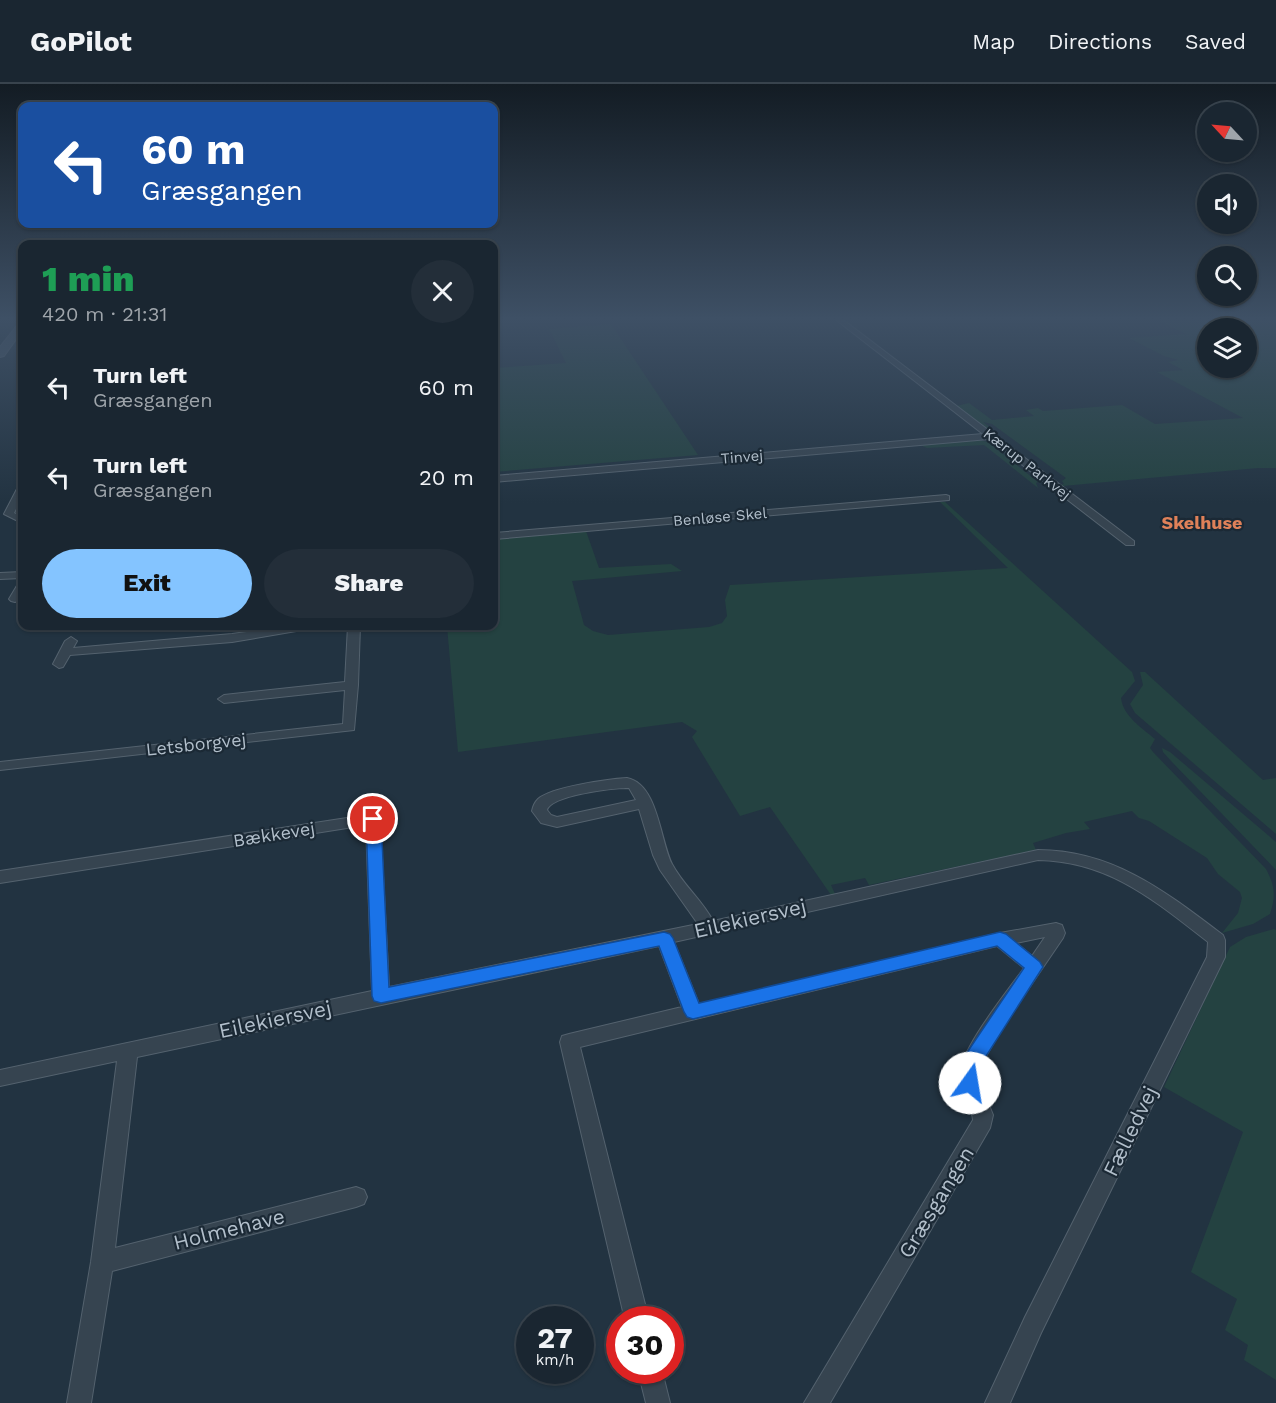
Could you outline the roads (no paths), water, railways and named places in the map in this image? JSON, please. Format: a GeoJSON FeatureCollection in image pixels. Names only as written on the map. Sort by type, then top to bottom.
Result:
{"type":"FeatureCollection","features":[{"type":"Feature","properties":{"kind":"street","name":"Kærup Parkvej"},"geometry":{"type":"LineString","coordinates":[[918,381],[1130,543]]}},
{"type":"Feature","properties":{"kind":"street","name":"Tinvej"},"geometry":{"type":"LineString","coordinates":[[498,479],[990,436]]}},
{"type":"Feature","properties":{"kind":"street"},"geometry":{"type":"LineString","coordinates":[[18,497],[9,514],[18,518]]}},
{"type":"Feature","properties":{"kind":"street","name":"Benløse Skel"},"geometry":{"type":"LineString","coordinates":[[498,536],[946,498]]}},
{"type":"Feature","properties":{"kind":"street"},"geometry":{"type":"LineString","coordinates":[[0,576],[18,575]]}},
{"type":"Feature","properties":{"kind":"street"},"geometry":{"type":"LineString","coordinates":[[15,599],[18,593]]}},
{"type":"Feature","properties":{"kind":"street"},"geometry":{"type":"LineString","coordinates":[[59,664],[68,647],[232,638],[283,630]]}},
{"type":"Feature","properties":{"kind":"street","name":"Letsborgvej"},"geometry":{"type":"LineString","coordinates":[[0,766],[349,727],[354,630]]}},
{"type":"Feature","properties":{"kind":"street"},"geometry":{"type":"LineString","coordinates":[[224,699],[352,685]]}},
{"type":"Feature","properties":{"kind":"street"},"geometry":{"type":"LineString","coordinates":[[644,803],[557,822],[546,819],[539,811],[542,803],[551,797],[623,783],[636,786],[644,803],[664,864],[700,911],[708,927]]}},
{"type":"Feature","properties":{"kind":"street","name":"Bækkevej"},"geometry":{"type":"LineString","coordinates":[[0,877],[373,819],[381,996]]}},
{"type":"Feature","properties":{"kind":"street","name":"Eilekiersvej"},"geometry":{"type":"LineString","coordinates":[[0,1078],[664,938],[1038,855],[1058,853],[1082,857],[1107,867],[1143,888]]}},
{"type":"Feature","properties":{"kind":"street","name":"Fælledvej"},"geometry":{"type":"LineString","coordinates":[[997,1403],[1033,1325],[1216,957],[1217,940],[1143,888]]}},
{"type":"Feature","properties":{"kind":"street","name":"Græsgangen"},"geometry":{"type":"LineString","coordinates":[[634,1306],[569,1042],[1000,939],[1049,928],[1056,929],[1057,933],[971,1063],[970,1083],[983,1113],[979,1131],[816,1403]]}},
{"type":"Feature","properties":{"kind":"street"},"geometry":{"type":"LineString","coordinates":[[664,938],[693,1012]]}},
{"type":"Feature","properties":{"kind":"street"},"geometry":{"type":"LineString","coordinates":[[1000,939],[1034,967]]}},
{"type":"Feature","properties":{"kind":"street"},"geometry":{"type":"LineString","coordinates":[[79,1403],[102,1262],[128,1051]]}},
{"type":"Feature","properties":{"kind":"street","name":"Holmehave"},"geometry":{"type":"LineString","coordinates":[[102,1262],[356,1197]]}},
{"type":"Feature","properties":{"kind":"street"},"geometry":{"type":"LineString","coordinates":[[653,1384],[658,1403]]}},
{"type":"Feature","properties":{"kind":"district","name":"Skelhuse"},"geometry":{"type":"Point","coordinates":[1202,522]}}]}
